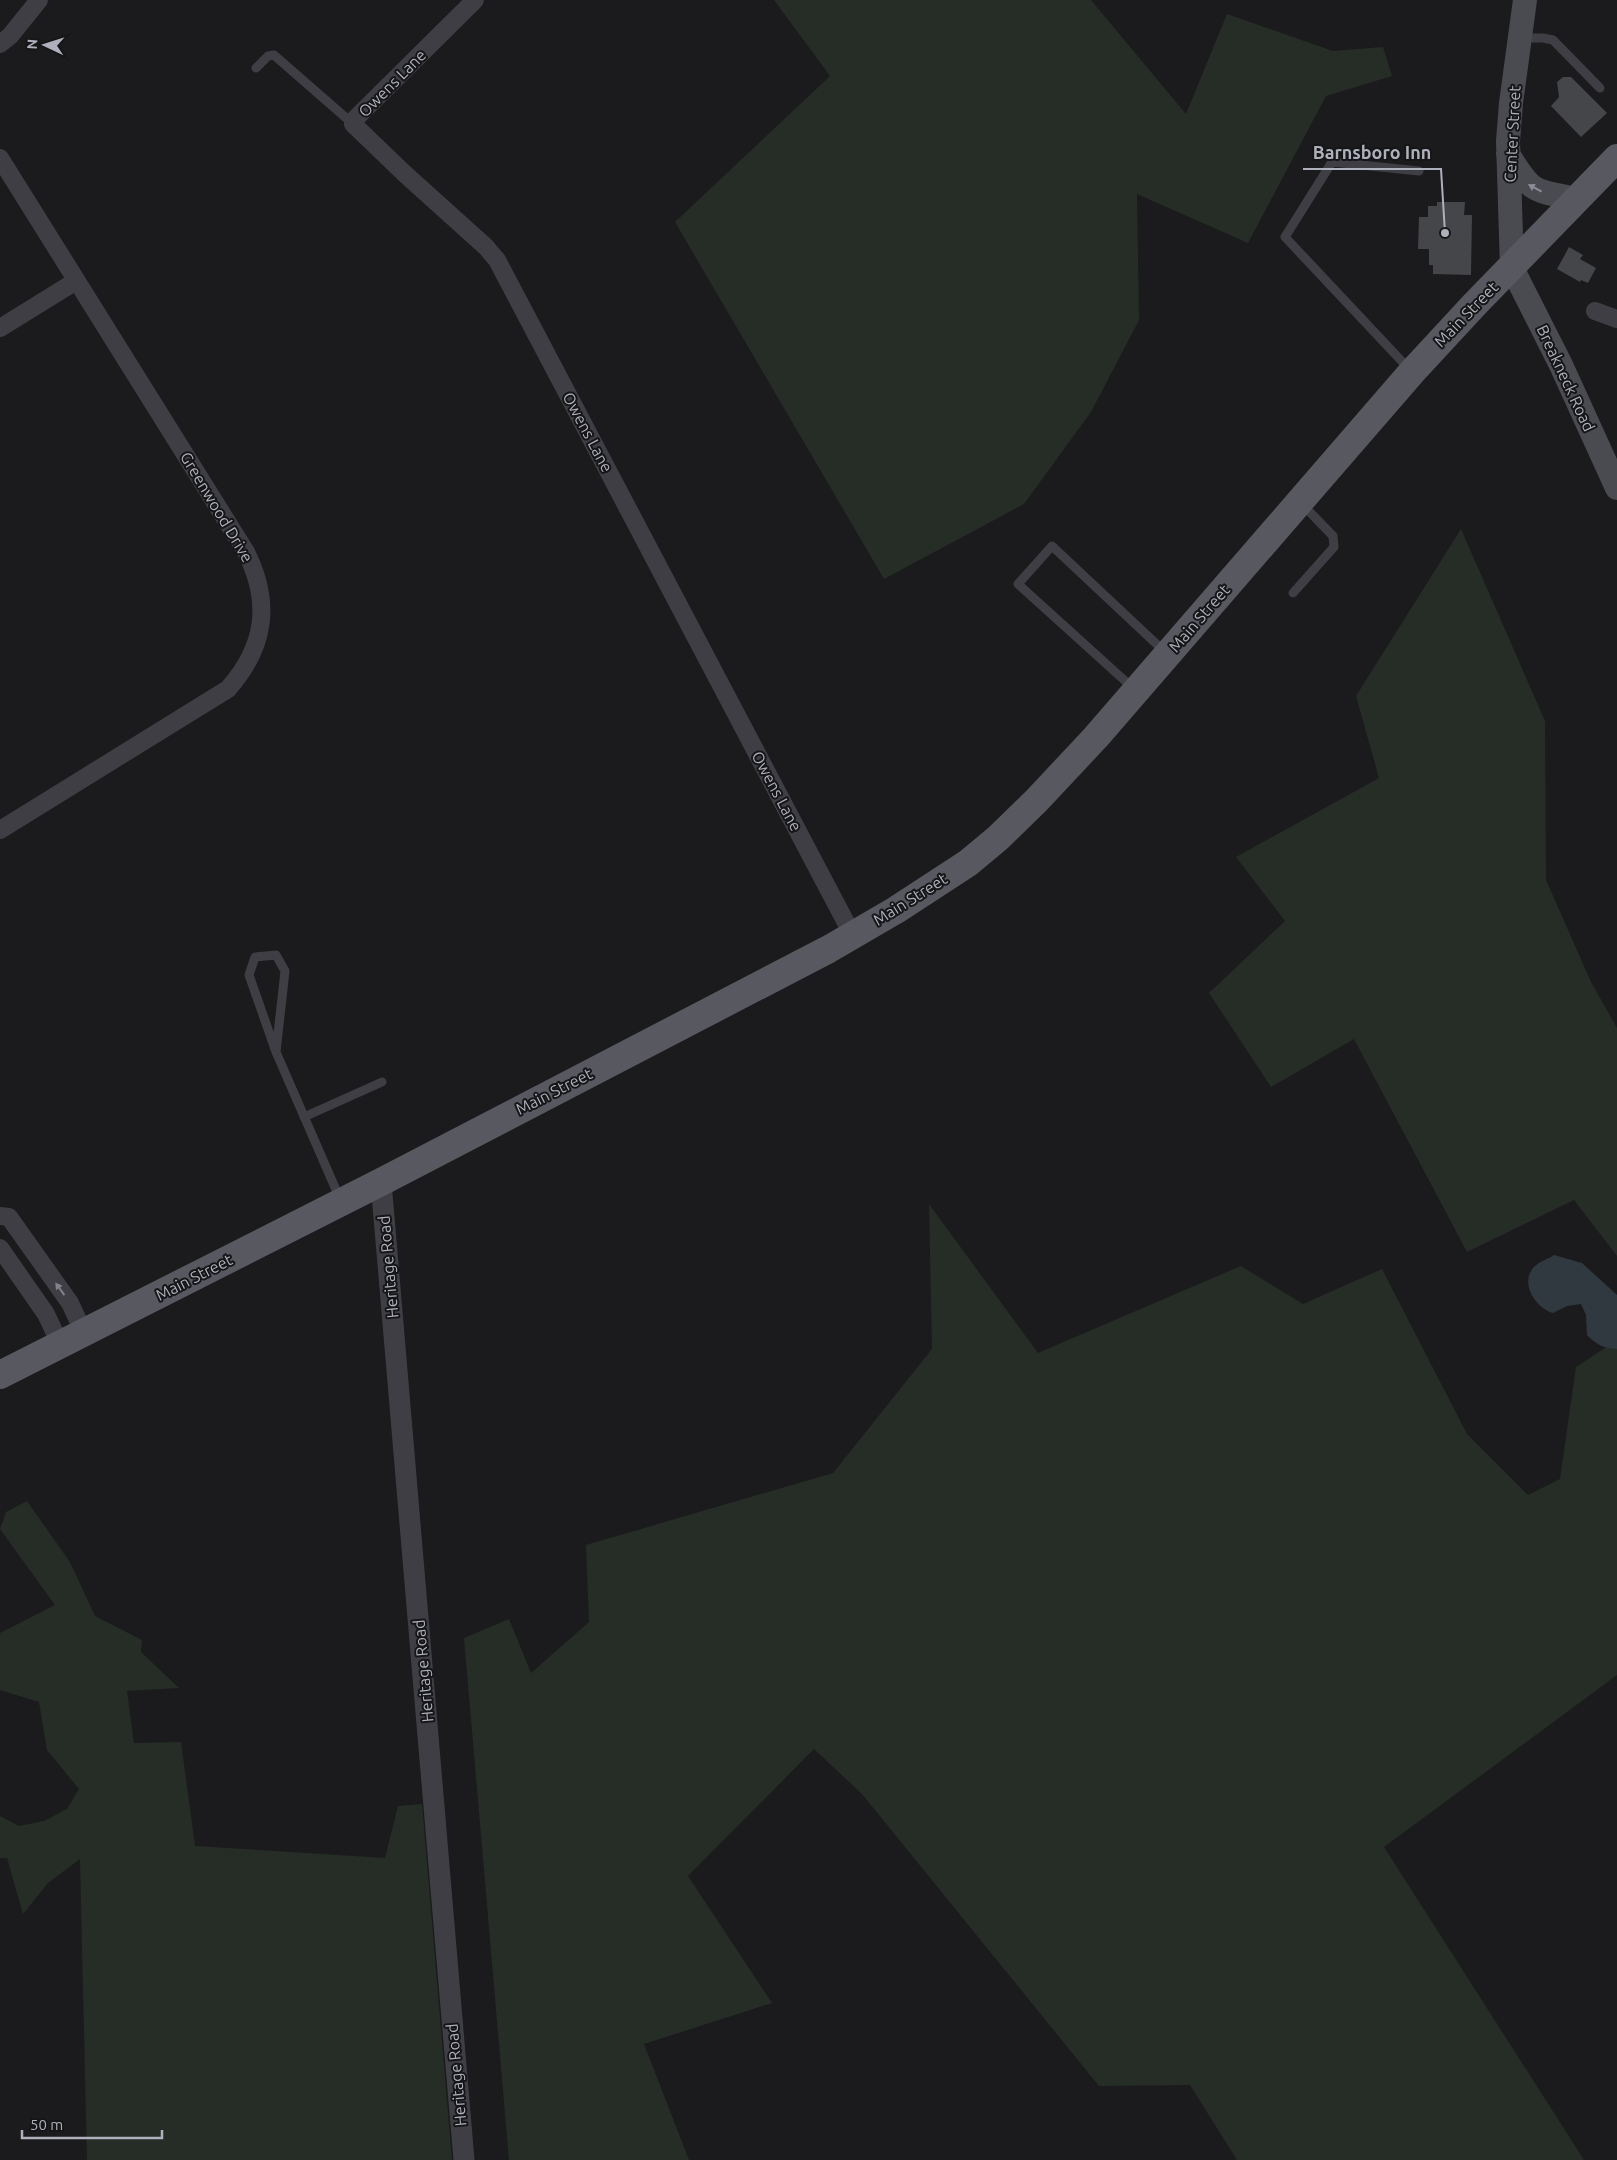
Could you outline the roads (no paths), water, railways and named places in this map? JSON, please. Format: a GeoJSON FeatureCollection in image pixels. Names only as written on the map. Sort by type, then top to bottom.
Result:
{"type":"FeatureCollection","features":[{"type":"Feature","properties":{"kind":"main road","name":"Center Street"},"geometry":{"type":"LineString","coordinates":[[1512,268],[1508,154],[1511,103],[1525,0]]}},
{"type":"Feature","properties":{"kind":"main road"},"geometry":{"type":"LineString","coordinates":[[1508,154],[1523,180],[1530,187],[1538,191],[1576,199]]}},
{"type":"Feature","properties":{"kind":"main road","name":"Main Street"},"geometry":{"type":"LineString","coordinates":[[0,1375],[83,1331],[381,1182],[829,949],[968,863],[998,838],[1066,770],[1412,372],[1474,305],[1617,158]]}},
{"type":"Feature","properties":{"kind":"main road","name":"Breakneck Road"},"geometry":{"type":"LineString","coordinates":[[1512,268],[1561,365],[1617,488]]}},
{"type":"Feature","properties":{"kind":"street"},"geometry":{"type":"LineString","coordinates":[[0,44],[10,36],[39,0]]}},
{"type":"Feature","properties":{"kind":"street","name":"Owens Lane"},"geometry":{"type":"LineString","coordinates":[[475,0],[353,124],[486,247],[497,260],[852,934]]}},
{"type":"Feature","properties":{"kind":"street","name":"Greenwood Drive"},"geometry":{"type":"LineString","coordinates":[[0,158],[246,552],[260,586],[262,615],[252,655],[241,674],[228,689],[0,830]]}},
{"type":"Feature","properties":{"kind":"street"},"geometry":{"type":"LineString","coordinates":[[0,328],[76,281]]}},
{"type":"Feature","properties":{"kind":"street"},"geometry":{"type":"LineString","coordinates":[[1595,310],[1617,319]]}},
{"type":"Feature","properties":{"kind":"street","name":"Heritage Road"},"geometry":{"type":"LineString","coordinates":[[381,1182],[464,2160]]}},
{"type":"Feature","properties":{"kind":"street"},"geometry":{"type":"LineString","coordinates":[[0,1216],[9,1217],[70,1303],[83,1331]]}},
{"type":"Feature","properties":{"kind":"street"},"geometry":{"type":"LineString","coordinates":[[0,1248],[46,1314],[60,1344]]}},
{"type":"Feature","properties":{"kind":"lane"},"geometry":{"type":"LineString","coordinates":[[1520,38],[1553,40],[1600,88]]}},
{"type":"Feature","properties":{"kind":"lane"},"geometry":{"type":"LineString","coordinates":[[256,68],[268,56],[274,55],[353,124]]}},
{"type":"Feature","properties":{"kind":"lane"},"geometry":{"type":"LineString","coordinates":[[1412,372],[1285,237],[1332,162],[1419,171]]}},
{"type":"Feature","properties":{"kind":"lane"},"geometry":{"type":"LineString","coordinates":[[1293,593],[1334,547],[1333,536],[1299,502]]}},
{"type":"Feature","properties":{"kind":"lane"},"geometry":{"type":"LineString","coordinates":[[1136,691],[1018,584],[1052,546],[1168,654]]}},
{"type":"Feature","properties":{"kind":"lane"},"geometry":{"type":"LineString","coordinates":[[276,1052],[285,971],[276,955],[255,957],[249,975],[276,1052],[342,1202]]}},
{"type":"Feature","properties":{"kind":"lane"},"geometry":{"type":"LineString","coordinates":[[304,1117],[382,1082]]}},
{"type":"Feature","properties":{"kind":"place","name":"Barnsboro Inn"},"geometry":{"type":"Point","coordinates":[1445,233]}}]}
